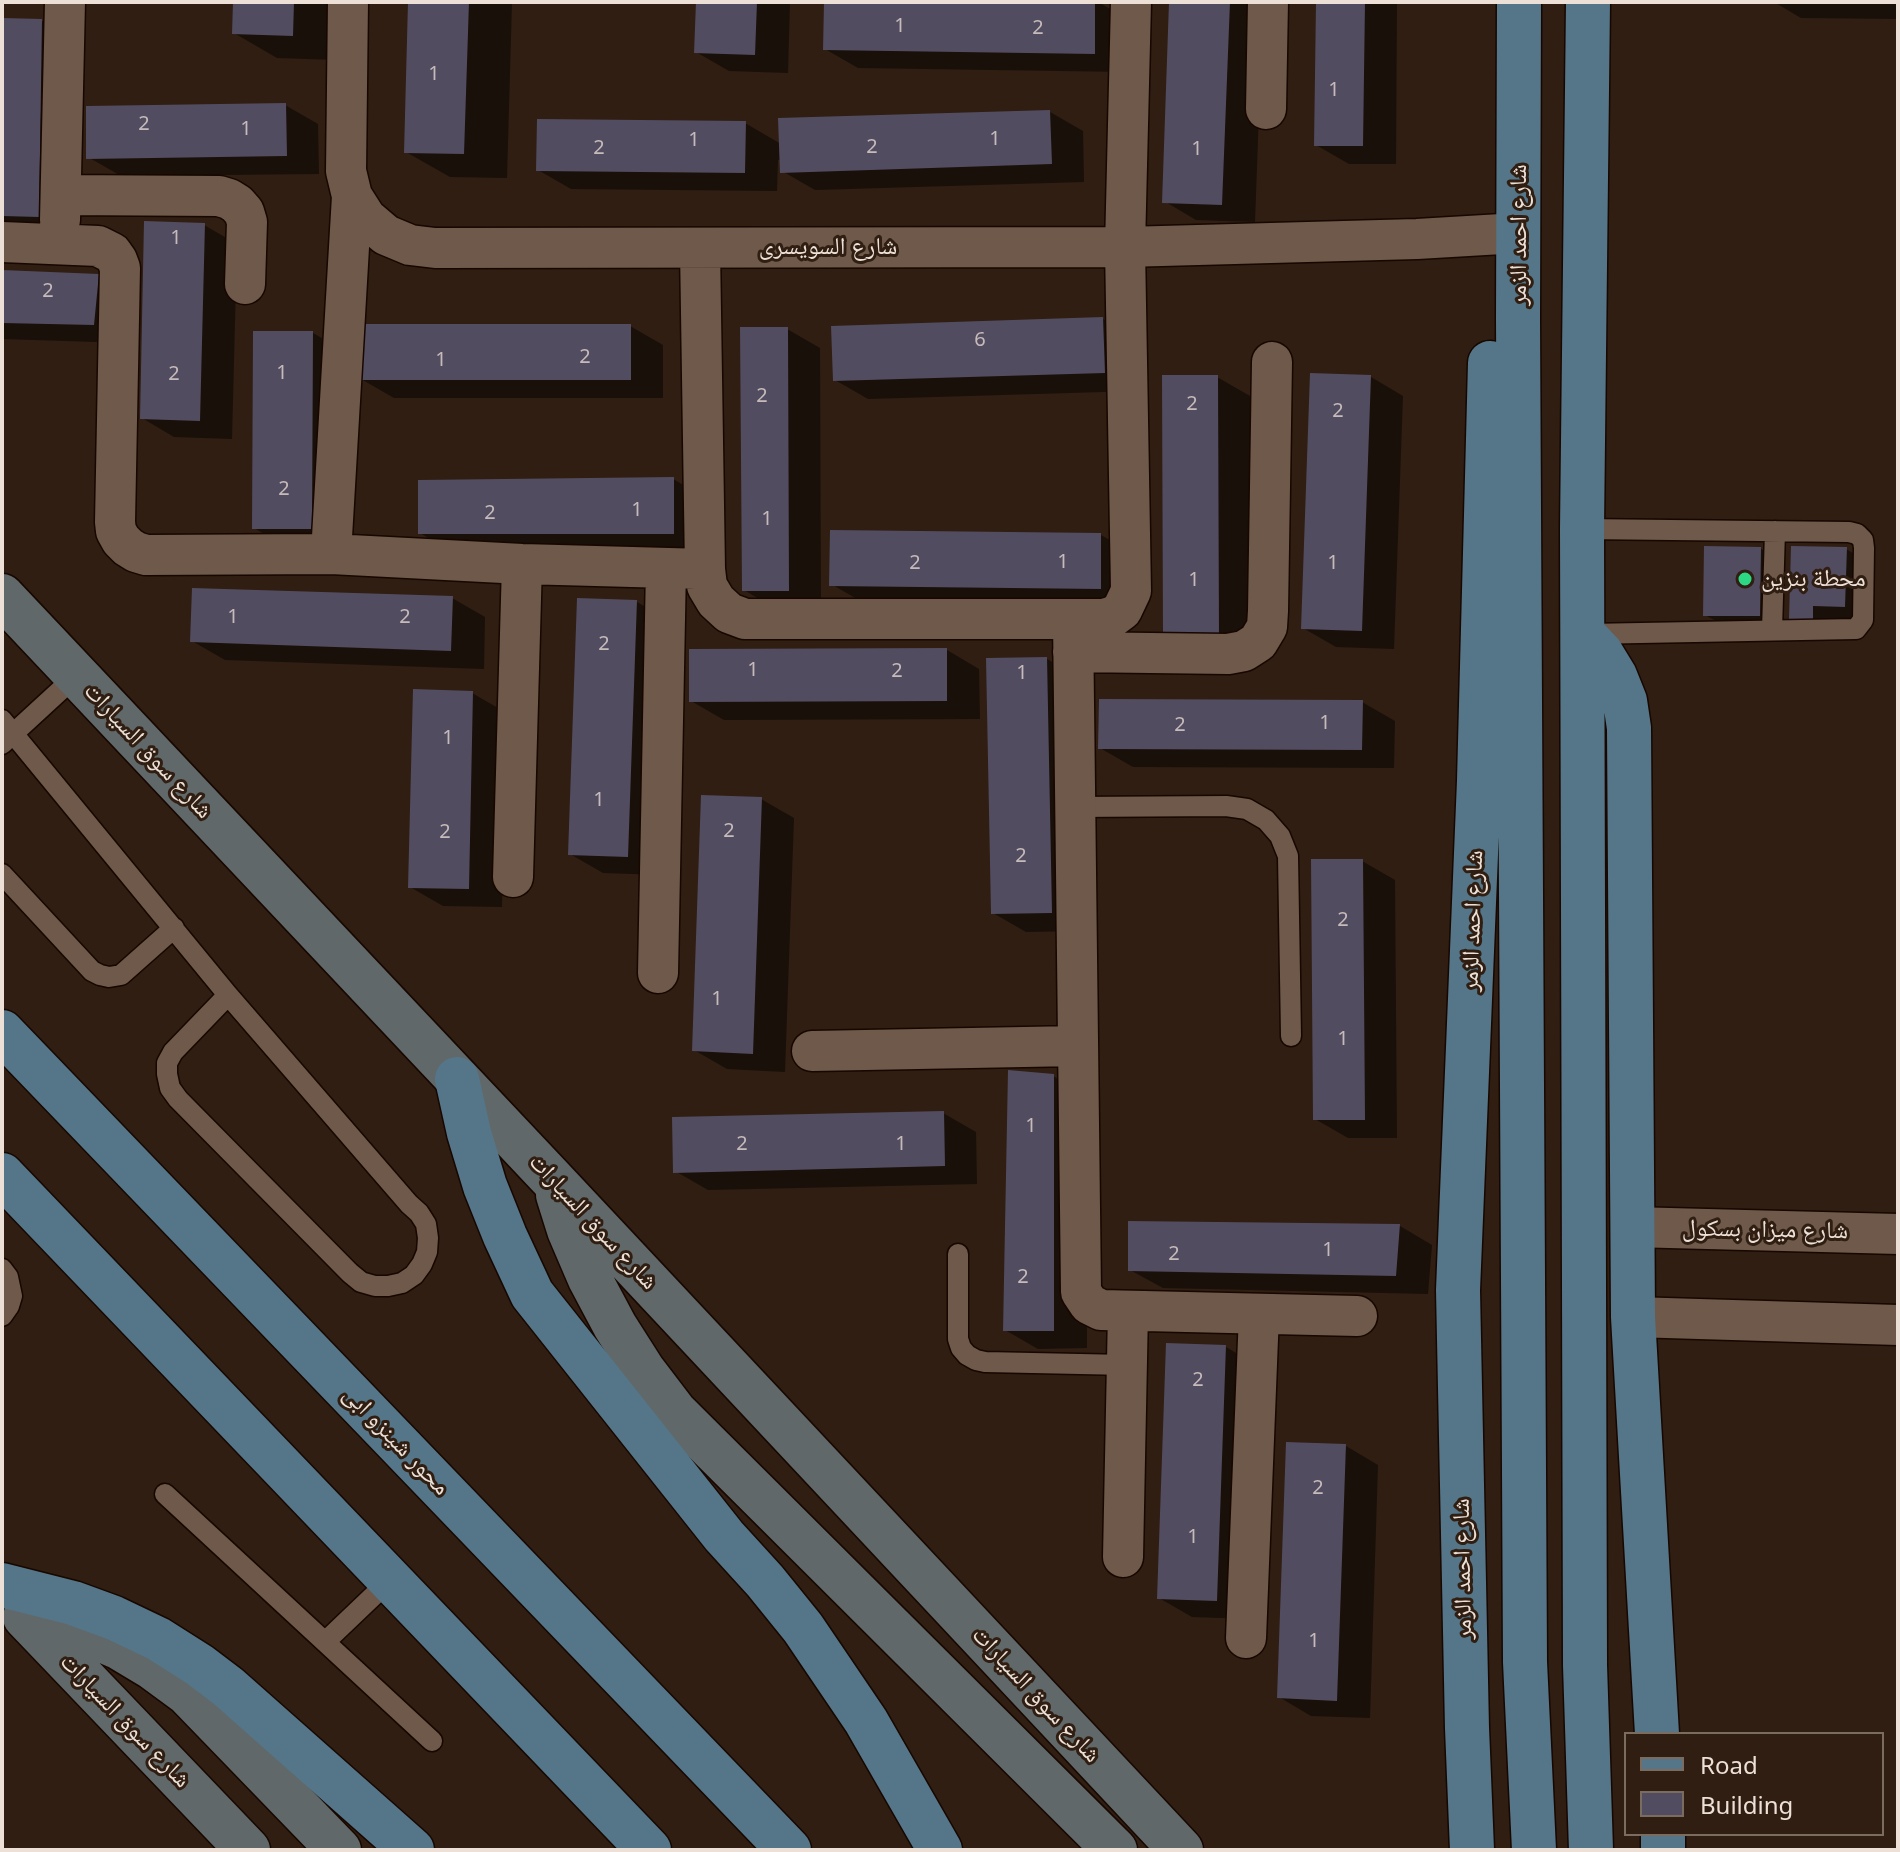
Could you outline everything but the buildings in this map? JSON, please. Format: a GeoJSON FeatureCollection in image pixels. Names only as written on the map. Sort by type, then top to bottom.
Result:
{"type":"FeatureCollection","features":[{"type":"Feature","properties":{"kind":"main road","name":"شارع احمد الزمر"},"geometry":{"type":"LineString","coordinates":[[1472,1850],[1466,1712],[1458,1290],[1479,781],[1489,366],[1499,339],[1518,318],[1519,2]]}},
{"type":"Feature","properties":{"kind":"main road"},"geometry":{"type":"LineString","coordinates":[[1588,2],[1582,529],[1585,1665],[1591,1850]]}},
{"type":"Feature","properties":{"kind":"main road"},"geometry":{"type":"LineString","coordinates":[[1518,318],[1525,1647],[1534,1850]]}},
{"type":"Feature","properties":{"kind":"main road"},"geometry":{"type":"LineString","coordinates":[[1583,634],[1601,653],[1615,676],[1625,701],[1629,728],[1633,1317],[1657,1732]]}},
{"type":"Feature","properties":{"kind":"main road","name":"محور شينزو ابى"},"geometry":{"type":"LineString","coordinates":[[2,1032],[789,1850]]}},
{"type":"Feature","properties":{"kind":"main road"},"geometry":{"type":"LineString","coordinates":[[457,1079],[485,1186],[532,1294],[724,1536],[803,1628],[866,1721],[940,1850]]}},
{"type":"Feature","properties":{"kind":"main road"},"geometry":{"type":"LineString","coordinates":[[2,1175],[649,1850]]}},
{"type":"Feature","properties":{"kind":"main road"},"geometry":{"type":"LineString","coordinates":[[10,1599],[73,1603],[158,1639],[228,1687],[412,1850]]}},
{"type":"Feature","properties":{"kind":"street"},"geometry":{"type":"LineString","coordinates":[[60,244],[65,2]]}},
{"type":"Feature","properties":{"kind":"street","name":"شارع السويسرى"},"geometry":{"type":"LineString","coordinates":[[348,2],[346,171],[352,196],[366,218],[386,235],[410,245],[435,248],[1125,247],[1519,233]]}},
{"type":"Feature","properties":{"kind":"street"},"geometry":{"type":"LineString","coordinates":[[1073,636],[1122,610],[1131,591],[1125,247],[1131,2]]}},
{"type":"Feature","properties":{"kind":"street"},"geometry":{"type":"LineString","coordinates":[[1266,109],[1268,2]]}},
{"type":"Feature","properties":{"kind":"street"},"geometry":{"type":"LineString","coordinates":[[61,195],[219,196],[229,199],[244,212],[247,222],[245,284]]}},
{"type":"Feature","properties":{"kind":"street"},"geometry":{"type":"LineString","coordinates":[[331,554],[352,196]]}},
{"type":"Feature","properties":{"kind":"street"},"geometry":{"type":"LineString","coordinates":[[2,242],[98,246],[112,253],[120,268],[115,522],[116,531],[128,547],[146,555],[331,554],[705,569]]}},
{"type":"Feature","properties":{"kind":"street"},"geometry":{"type":"LineString","coordinates":[[700,248],[707,586],[716,601],[729,613],[745,619],[1073,636],[1228,654],[1244,651],[1258,642],[1267,627],[1272,362]]}},
{"type":"Feature","properties":{"kind":"street"},"geometry":{"type":"LineString","coordinates":[[513,877],[522,564]]}},
{"type":"Feature","properties":{"kind":"street"},"geometry":{"type":"LineString","coordinates":[[658,973],[666,568]]}},
{"type":"Feature","properties":{"kind":"street","name":"شارع سوق السيارات"},"geometry":{"type":"LineString","coordinates":[[2,596],[1181,1850]]}},
{"type":"Feature","properties":{"kind":"street"},"geometry":{"type":"LineString","coordinates":[[1073,636],[1081,1292],[1084,1299],[1101,1310],[1357,1316]]}},
{"type":"Feature","properties":{"kind":"street"},"geometry":{"type":"LineString","coordinates":[[812,1051],[1077,1046]]}},
{"type":"Feature","properties":{"kind":"street"},"geometry":{"type":"LineString","coordinates":[[552,1179],[590,1279],[643,1370],[675,1412],[1115,1850]]}},
{"type":"Feature","properties":{"kind":"street","name":"شارع ميزان بسكول"},"geometry":{"type":"LineString","coordinates":[[1631,1227],[1898,1234]]}},
{"type":"Feature","properties":{"kind":"street"},"geometry":{"type":"LineString","coordinates":[[1123,1557],[1128,1311]]}},
{"type":"Feature","properties":{"kind":"street"},"geometry":{"type":"LineString","coordinates":[[1246,1638],[1259,1314]]}},
{"type":"Feature","properties":{"kind":"street"},"geometry":{"type":"LineString","coordinates":[[1633,1317],[1898,1325]]}},
{"type":"Feature","properties":{"kind":"street"},"geometry":{"type":"LineString","coordinates":[[10,1599],[58,1624],[118,1647],[187,1693],[339,1850]]}},
{"type":"Feature","properties":{"kind":"street","name":"شارع سوق السيارات"},"geometry":{"type":"LineString","coordinates":[[10,1599],[248,1850]]}},
{"type":"Feature","properties":{"kind":"lane"},"geometry":{"type":"LineString","coordinates":[[1582,529],[1849,532],[1863,540],[1863,620],[1856,629],[1583,634]]}},
{"type":"Feature","properties":{"kind":"lane"},"geometry":{"type":"LineString","coordinates":[[1772,630],[1775,531]]}},
{"type":"Feature","properties":{"kind":"lane"},"geometry":{"type":"LineString","coordinates":[[77,675],[6,733],[228,995],[419,1213],[426,1224],[427,1252],[414,1275],[402,1283],[375,1286],[361,1282],[350,1273],[170,1088],[167,1063],[173,1052],[228,995]]}},
{"type":"Feature","properties":{"kind":"lane"},"geometry":{"type":"LineString","coordinates":[[1075,807],[1226,806],[1247,809],[1266,820],[1280,836],[1288,856],[1291,1036]]}},
{"type":"Feature","properties":{"kind":"lane"},"geometry":{"type":"LineString","coordinates":[[2,874],[92,971],[100,975],[121,975],[174,928]]}},
{"type":"Feature","properties":{"kind":"lane"},"geometry":{"type":"LineString","coordinates":[[958,1254],[958,1339],[967,1355],[985,1362],[1127,1365]]}},
{"type":"Feature","properties":{"kind":"lane"},"geometry":{"type":"LineString","coordinates":[[2,1269],[8,1277],[12,1296],[2,1316]]}},
{"type":"Feature","properties":{"kind":"lane"},"geometry":{"type":"LineString","coordinates":[[165,1494],[432,1741]]}},
{"type":"Feature","properties":{"kind":"lane"},"geometry":{"type":"LineString","coordinates":[[325,1642],[390,1580]]}},
{"type":"Feature","properties":{"kind":"place","name":"محطة بنزين"},"geometry":{"type":"Point","coordinates":[1745,579]}}]}
